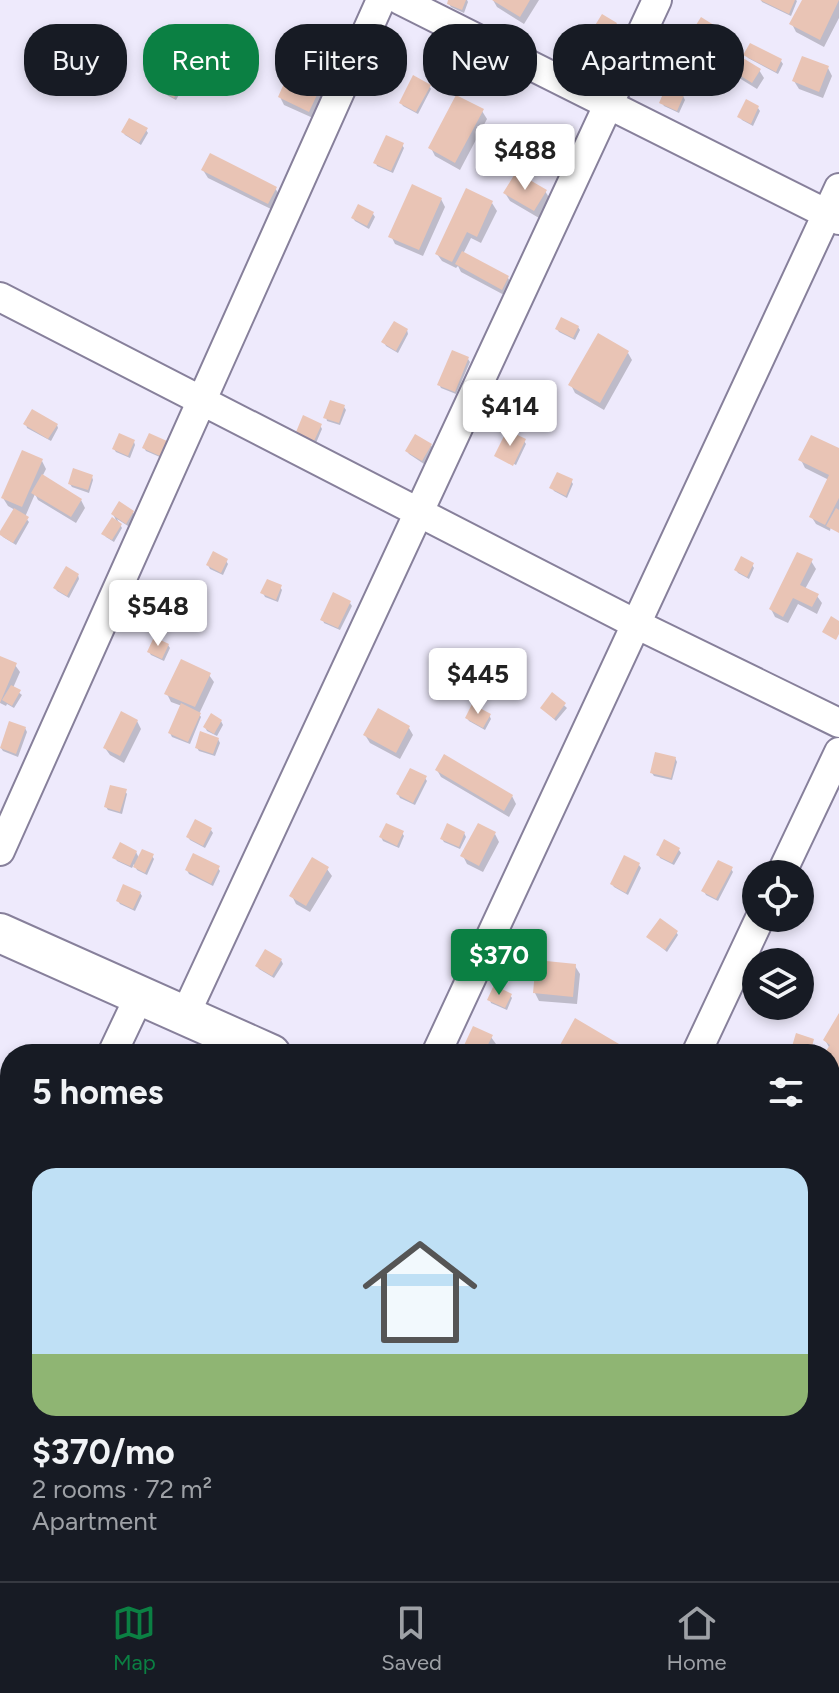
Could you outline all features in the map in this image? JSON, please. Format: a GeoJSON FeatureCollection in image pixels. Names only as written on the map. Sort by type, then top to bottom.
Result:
{"type":"FeatureCollection","features":[{"type":"Feature","properties":{"kind":"main road"},"geometry":{"type":"LineString","coordinates":[[0,933],[249,1044]]}},
{"type":"Feature","properties":{"kind":"street"},"geometry":{"type":"LineString","coordinates":[[0,851],[381,0]]}},
{"type":"Feature","properties":{"kind":"street"},"geometry":{"type":"LineString","coordinates":[[400,0],[833,217]]}},
{"type":"Feature","properties":{"kind":"street"},"geometry":{"type":"LineString","coordinates":[[185,1015],[657,0]]}},
{"type":"Feature","properties":{"kind":"street"},"geometry":{"type":"LineString","coordinates":[[441,1044],[636,624],[833,217],[839,188]]}},
{"type":"Feature","properties":{"kind":"street"},"geometry":{"type":"LineString","coordinates":[[0,297],[636,624],[839,723]]}},
{"type":"Feature","properties":{"kind":"street"},"geometry":{"type":"LineString","coordinates":[[788,860],[839,752]]}},
{"type":"Feature","properties":{"kind":"street"},"geometry":{"type":"LineString","coordinates":[[701,1044],[753,932]]}},
{"type":"Feature","properties":{"kind":"street"},"geometry":{"type":"LineString","coordinates":[[117,1044],[140,995]]}},
{"type":"Feature","properties":{"kind":"building"},"geometry":{"type":"Polygon","coordinates":[[[448,0],[466,0],[462,10],[447,4],[448,0]]]}},
{"type":"Feature","properties":{"kind":"building"},"geometry":{"type":"Polygon","coordinates":[[[492,0],[530,0],[520,17],[492,0]]]}},
{"type":"Feature","properties":{"kind":"building"},"geometry":{"type":"Polygon","coordinates":[[[760,0],[795,0],[789,14],[760,0]]]}},
{"type":"Feature","properties":{"kind":"building"},"geometry":{"type":"Polygon","coordinates":[[[802,0],[839,0],[820,40],[789,24],[802,0]]]}},
{"type":"Feature","properties":{"kind":"building"},"geometry":{"type":"Polygon","coordinates":[[[602,14],[617,23],[616,24],[596,24],[602,14]]]}},
{"type":"Feature","properties":{"kind":"building"},"geometry":{"type":"Polygon","coordinates":[[[701,17],[712,24],[697,24],[701,17]]]}},
{"type":"Feature","properties":{"kind":"building"},"geometry":{"type":"Polygon","coordinates":[[[750,43],[782,59],[776,72],[744,53],[750,43]]]}},
{"type":"Feature","properties":{"kind":"building"},"geometry":{"type":"Polygon","coordinates":[[[802,56],[829,66],[819,92],[792,81],[802,56]]]}},
{"type":"Feature","properties":{"kind":"building"},"geometry":{"type":"Polygon","coordinates":[[[744,59],[761,69],[752,83],[744,78],[744,59]]]}},
{"type":"Feature","properties":{"kind":"building"},"geometry":{"type":"Polygon","coordinates":[[[413,75],[423,81],[425,96],[416,112],[399,103],[402,96],[407,96],[407,87],[413,75]]]}},
{"type":"Feature","properties":{"kind":"building"},"geometry":{"type":"Polygon","coordinates":[[[278,96],[316,96],[309,112],[278,96]]]}},
{"type":"Feature","properties":{"kind":"building"},"geometry":{"type":"Polygon","coordinates":[[[455,96],[484,109],[455,163],[428,148],[455,96]]]}},
{"type":"Feature","properties":{"kind":"building"},"geometry":{"type":"Polygon","coordinates":[[[662,96],[684,96],[677,111],[659,103],[662,96]]]}},
{"type":"Feature","properties":{"kind":"building"},"geometry":{"type":"Polygon","coordinates":[[[746,99],[759,106],[751,124],[737,117],[746,99]]]}},
{"type":"Feature","properties":{"kind":"building"},"geometry":{"type":"Polygon","coordinates":[[[129,118],[148,128],[139,143],[121,132],[129,118]]]}},
{"type":"Feature","properties":{"kind":"building"},"geometry":{"type":"Polygon","coordinates":[[[386,135],[404,143],[391,171],[373,163],[386,135]]]}},
{"type":"Feature","properties":{"kind":"building"},"geometry":{"type":"Polygon","coordinates":[[[210,153],[277,187],[268,204],[201,170],[210,153]]]}},
{"type":"Feature","properties":{"kind":"building"},"geometry":{"type":"Polygon","coordinates":[[[516,172],[547,190],[534,211],[503,193],[516,172]]]}},
{"type":"Feature","properties":{"kind":"building"},"geometry":{"type":"Polygon","coordinates":[[[412,184],[442,198],[419,250],[388,237],[412,184]]]}},
{"type":"Feature","properties":{"kind":"building"},"geometry":{"type":"Polygon","coordinates":[[[466,188],[493,201],[477,237],[467,232],[452,262],[435,254],[466,188]]]}},
{"type":"Feature","properties":{"kind":"building"},"geometry":{"type":"Polygon","coordinates":[[[358,204],[374,212],[367,226],[351,218],[358,204]]]}},
{"type":"Feature","properties":{"kind":"building"},"geometry":{"type":"Polygon","coordinates":[[[462,251],[509,276],[502,290],[455,264],[462,251]]]}},
{"type":"Feature","properties":{"kind":"building"},"geometry":{"type":"Polygon","coordinates":[[[561,317],[579,326],[573,338],[555,329],[561,317]]]}},
{"type":"Feature","properties":{"kind":"building"},"geometry":{"type":"Polygon","coordinates":[[[394,321],[408,329],[396,351],[381,342],[394,321]]]}},
{"type":"Feature","properties":{"kind":"building"},"geometry":{"type":"Polygon","coordinates":[[[598,333],[629,351],[600,403],[568,385],[598,333]]]}},
{"type":"Feature","properties":{"kind":"building"},"geometry":{"type":"Polygon","coordinates":[[[452,350],[469,357],[455,392],[437,385],[452,350]]]}},
{"type":"Feature","properties":{"kind":"building"},"geometry":{"type":"Polygon","coordinates":[[[330,400],[345,405],[339,423],[323,418],[330,400]]]}},
{"type":"Feature","properties":{"kind":"building"},"geometry":{"type":"Polygon","coordinates":[[[32,409],[58,424],[48,439],[23,424],[32,409]]]}},
{"type":"Feature","properties":{"kind":"building"},"geometry":{"type":"Polygon","coordinates":[[[303,415],[322,424],[314,441],[296,432],[303,415]]]}},
{"type":"Feature","properties":{"kind":"building"},"geometry":{"type":"Polygon","coordinates":[[[507,430],[526,439],[513,466],[494,456],[507,430]]]}},
{"type":"Feature","properties":{"kind":"building"},"geometry":{"type":"Polygon","coordinates":[[[119,433],[135,440],[128,456],[112,449],[119,433]]]}},
{"type":"Feature","properties":{"kind":"building"},"geometry":{"type":"Polygon","coordinates":[[[149,433],[167,441],[160,456],[142,448],[149,433]]]}},
{"type":"Feature","properties":{"kind":"building"},"geometry":{"type":"Polygon","coordinates":[[[415,434],[432,444],[422,461],[405,451],[415,434]]]}},
{"type":"Feature","properties":{"kind":"building"},"geometry":{"type":"Polygon","coordinates":[[[811,435],[839,448],[839,498],[825,525],[809,517],[829,475],[798,460],[811,435]]]}},
{"type":"Feature","properties":{"kind":"building"},"geometry":{"type":"Polygon","coordinates":[[[22,450],[43,459],[22,507],[1,498],[22,450]]]}},
{"type":"Feature","properties":{"kind":"building"},"geometry":{"type":"Polygon","coordinates":[[[73,468],[93,475],[88,490],[68,484],[73,468]]]}},
{"type":"Feature","properties":{"kind":"building"},"geometry":{"type":"Polygon","coordinates":[[[557,472],[573,479],[566,496],[549,488],[557,472]]]}},
{"type":"Feature","properties":{"kind":"building"},"geometry":{"type":"Polygon","coordinates":[[[42,474],[82,499],[71,517],[31,493],[42,474]]]}},
{"type":"Feature","properties":{"kind":"building"},"geometry":{"type":"Polygon","coordinates":[[[119,501],[134,511],[126,524],[111,514],[119,501]]]}},
{"type":"Feature","properties":{"kind":"building"},"geometry":{"type":"Polygon","coordinates":[[[14,508],[29,517],[13,543],[0,535],[0,531],[14,508]]]}},
{"type":"Feature","properties":{"kind":"building"},"geometry":{"type":"Polygon","coordinates":[[[836,508],[839,510],[839,533],[826,526],[836,508]]]}},
{"type":"Feature","properties":{"kind":"building"},"geometry":{"type":"Polygon","coordinates":[[[112,517],[122,524],[112,540],[101,534],[112,517]]]}},
{"type":"Feature","properties":{"kind":"building"},"geometry":{"type":"Polygon","coordinates":[[[213,551],[228,559],[221,573],[206,565],[213,551]]]}},
{"type":"Feature","properties":{"kind":"building"},"geometry":{"type":"Polygon","coordinates":[[[797,552],[813,559],[800,585],[819,594],[812,607],[793,598],[783,617],[769,609],[797,552]]]}},
{"type":"Feature","properties":{"kind":"building"},"geometry":{"type":"Polygon","coordinates":[[[741,556],[754,563],[747,577],[734,570],[741,556]]]}},
{"type":"Feature","properties":{"kind":"building"},"geometry":{"type":"Polygon","coordinates":[[[66,566],[79,574],[67,596],[53,588],[66,566]]]}},
{"type":"Feature","properties":{"kind":"building"},"geometry":{"type":"Polygon","coordinates":[[[267,579],[282,585],[276,600],[260,593],[267,579]]]}},
{"type":"Feature","properties":{"kind":"building"},"geometry":{"type":"Polygon","coordinates":[[[333,592],[351,601],[338,628],[320,620],[333,592]]]}},
{"type":"Feature","properties":{"kind":"building"},"geometry":{"type":"Polygon","coordinates":[[[831,616],[839,621],[836,640],[822,632],[831,616]]]}},
{"type":"Feature","properties":{"kind":"building"},"geometry":{"type":"Polygon","coordinates":[[[154,637],[169,644],[162,659],[147,652],[154,637]]]}},
{"type":"Feature","properties":{"kind":"building"},"geometry":{"type":"Polygon","coordinates":[[[0,656],[17,663],[0,703],[0,656]]]}},
{"type":"Feature","properties":{"kind":"building"},"geometry":{"type":"Polygon","coordinates":[[[181,659],[211,673],[195,707],[164,694],[181,659]]]}},
{"type":"Feature","properties":{"kind":"building"},"geometry":{"type":"Polygon","coordinates":[[[11,685],[21,690],[12,706],[2,700],[11,685]]]}},
{"type":"Feature","properties":{"kind":"building"},"geometry":{"type":"Polygon","coordinates":[[[552,692],[566,703],[554,719],[540,708],[552,692]]]}},
{"type":"Feature","properties":{"kind":"building"},"geometry":{"type":"Polygon","coordinates":[[[181,703],[201,713],[188,742],[168,733],[181,703]]]}},
{"type":"Feature","properties":{"kind":"building"},"geometry":{"type":"Polygon","coordinates":[[[472,704],[491,714],[483,728],[465,718],[472,704]]]}},
{"type":"Feature","properties":{"kind":"building"},"geometry":{"type":"Polygon","coordinates":[[[378,708],[410,726],[396,753],[363,735],[378,708]]]}},
{"type":"Feature","properties":{"kind":"building"},"geometry":{"type":"Polygon","coordinates":[[[121,711],[138,720],[120,756],[103,748],[121,711]]]}},
{"type":"Feature","properties":{"kind":"building"},"geometry":{"type":"Polygon","coordinates":[[[211,713],[222,720],[214,734],[203,727],[211,713]]]}},
{"type":"Feature","properties":{"kind":"building"},"geometry":{"type":"Polygon","coordinates":[[[9,721],[26,727],[16,754],[0,748],[9,721]]]}},
{"type":"Feature","properties":{"kind":"building"},"geometry":{"type":"Polygon","coordinates":[[[200,731],[219,738],[213,754],[195,748],[200,731]]]}},
{"type":"Feature","properties":{"kind":"building"},"geometry":{"type":"Polygon","coordinates":[[[655,752],[676,757],[671,778],[650,773],[655,752]]]}},
{"type":"Feature","properties":{"kind":"building"},"geometry":{"type":"Polygon","coordinates":[[[444,754],[513,795],[504,811],[435,770],[444,754]]]}},
{"type":"Feature","properties":{"kind":"building"},"geometry":{"type":"Polygon","coordinates":[[[410,768],[427,776],[413,803],[396,794],[410,768]]]}},
{"type":"Feature","properties":{"kind":"building"},"geometry":{"type":"Polygon","coordinates":[[[110,785],[127,789],[120,812],[104,807],[110,785]]]}},
{"type":"Feature","properties":{"kind":"building"},"geometry":{"type":"Polygon","coordinates":[[[195,819],[212,828],[203,846],[186,837],[195,819]]]}},
{"type":"Feature","properties":{"kind":"building"},"geometry":{"type":"Polygon","coordinates":[[[386,823],[404,831],[397,846],[379,837],[386,823]]]}},
{"type":"Feature","properties":{"kind":"building"},"geometry":{"type":"Polygon","coordinates":[[[447,823],[465,832],[459,847],[440,839],[447,823]]]}},
{"type":"Feature","properties":{"kind":"building"},"geometry":{"type":"Polygon","coordinates":[[[478,823],[496,832],[479,866],[460,856],[478,823]]]}},
{"type":"Feature","properties":{"kind":"building"},"geometry":{"type":"Polygon","coordinates":[[[664,839],[680,848],[672,863],[656,855],[664,839]]]}},
{"type":"Feature","properties":{"kind":"building"},"geometry":{"type":"Polygon","coordinates":[[[120,842],[137,851],[130,866],[112,858],[120,842]]]}},
{"type":"Feature","properties":{"kind":"building"},"geometry":{"type":"Polygon","coordinates":[[[142,849],[154,854],[145,873],[133,867],[142,849]]]}},
{"type":"Feature","properties":{"kind":"building"},"geometry":{"type":"Polygon","coordinates":[[[193,853],[220,866],[211,884],[185,870],[193,853]]]}},
{"type":"Feature","properties":{"kind":"building"},"geometry":{"type":"Polygon","coordinates":[[[624,855],[640,863],[626,893],[610,884],[624,855]]]}},
{"type":"Feature","properties":{"kind":"building"},"geometry":{"type":"Polygon","coordinates":[[[312,857],[329,867],[306,906],[289,896],[312,857]]]}},
{"type":"Feature","properties":{"kind":"building"},"geometry":{"type":"Polygon","coordinates":[[[718,860],[733,867],[716,899],[701,891],[718,860]]]}},
{"type":"Feature","properties":{"kind":"building"},"geometry":{"type":"Polygon","coordinates":[[[123,884],[141,892],[133,909],[116,901],[123,884]]]}},
{"type":"Feature","properties":{"kind":"building"},"geometry":{"type":"Polygon","coordinates":[[[660,918],[678,931],[665,950],[646,937],[660,918]]]}},
{"type":"Feature","properties":{"kind":"building"},"geometry":{"type":"Polygon","coordinates":[[[265,949],[282,959],[272,976],[255,966],[265,949]]]}},
{"type":"Feature","properties":{"kind":"building"},"geometry":{"type":"Polygon","coordinates":[[[536,960],[576,964],[573,997],[533,993],[536,960]]]}},
{"type":"Feature","properties":{"kind":"building"},"geometry":{"type":"Polygon","coordinates":[[[494,985],[512,994],[505,1008],[487,1000],[494,985]]]}},
{"type":"Feature","properties":{"kind":"building"},"geometry":{"type":"Polygon","coordinates":[[[839,1013],[839,1044],[829,1044],[823,1040],[839,1013]]]}},
{"type":"Feature","properties":{"kind":"building"},"geometry":{"type":"Polygon","coordinates":[[[575,1018],[619,1044],[582,1044],[561,1044],[575,1018]]]}},
{"type":"Feature","properties":{"kind":"building"},"geometry":{"type":"Polygon","coordinates":[[[473,1026],[493,1035],[488,1044],[465,1044],[473,1026]]]}},
{"type":"Feature","properties":{"kind":"building"},"geometry":{"type":"Polygon","coordinates":[[[796,1033],[814,1039],[813,1044],[793,1044],[796,1033]]]}}]}
